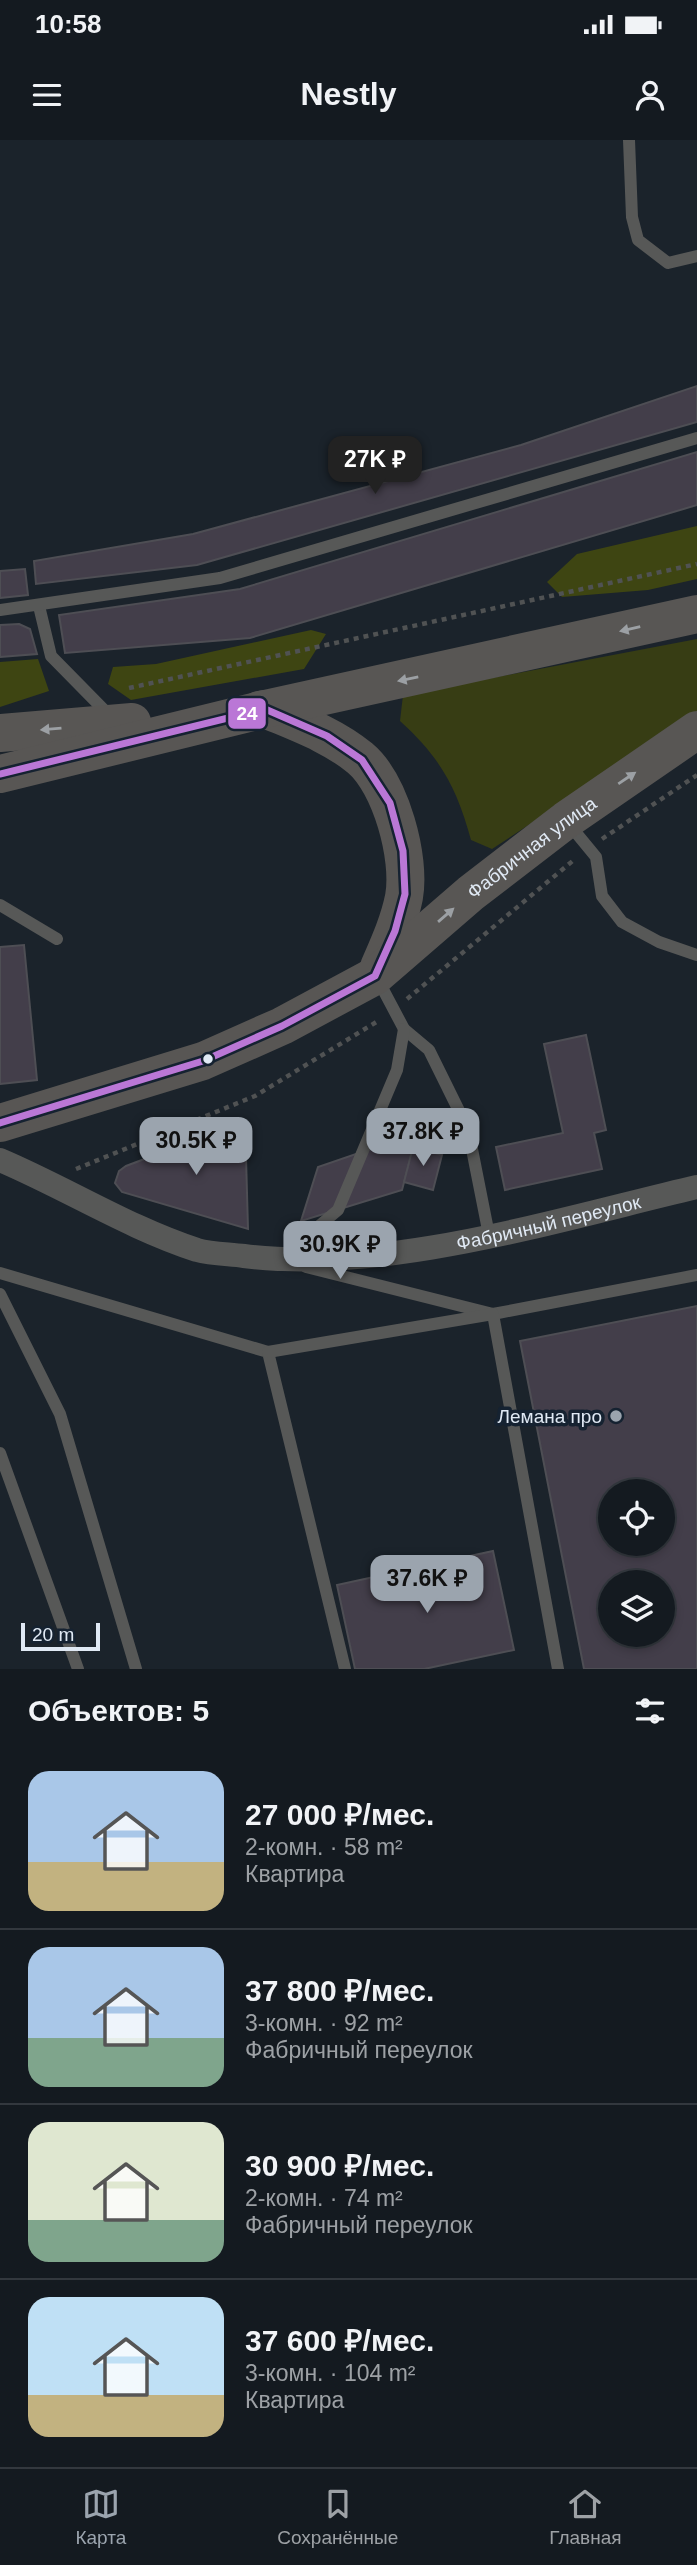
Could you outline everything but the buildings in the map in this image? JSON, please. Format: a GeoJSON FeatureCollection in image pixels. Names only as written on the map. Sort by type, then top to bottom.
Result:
{"type":"FeatureCollection","features":[{"type":"Feature","properties":{"kind":"main road"},"geometry":{"type":"LineString","coordinates":[[9,775],[265,709],[697,614]]}},
{"type":"Feature","properties":{"kind":"main road"},"geometry":{"type":"LineString","coordinates":[[0,733],[265,709],[327,736],[362,760],[390,803],[403,851],[405,894],[395,931],[375,976]]}},
{"type":"Feature","properties":{"kind":"main road","name":"Фабричная улица"},"geometry":{"type":"LineString","coordinates":[[0,1123],[203,1061],[282,1026],[375,976],[471,893],[578,834],[697,730]]}},
{"type":"Feature","properties":{"kind":"street","name":"Фабричный переулок"},"geometry":{"type":"LineString","coordinates":[[0,1160],[127,1221],[199,1251],[278,1261],[368,1257],[489,1235],[697,1187]]}},
{"type":"Feature","properties":{"kind":"lane"},"geometry":{"type":"LineString","coordinates":[[629,140],[632,217],[638,240],[668,263],[697,256]]}},
{"type":"Feature","properties":{"kind":"lane"},"geometry":{"type":"LineString","coordinates":[[0,610],[220,578],[697,438]]}},
{"type":"Feature","properties":{"kind":"lane"},"geometry":{"type":"LineString","coordinates":[[39,606],[51,656],[118,724]]}},
{"type":"Feature","properties":{"kind":"lane"},"geometry":{"type":"LineString","coordinates":[[578,834],[596,857],[602,896],[622,922],[659,942],[697,955]]}},
{"type":"Feature","properties":{"kind":"lane"},"geometry":{"type":"LineString","coordinates":[[0,905],[57,939]]}},
{"type":"Feature","properties":{"kind":"lane"},"geometry":{"type":"LineString","coordinates":[[375,976],[404,1029],[429,1050],[468,1129],[489,1235]]}},
{"type":"Feature","properties":{"kind":"lane"},"geometry":{"type":"LineString","coordinates":[[278,1261],[338,1210],[397,1070],[404,1029]]}},
{"type":"Feature","properties":{"kind":"lane"},"geometry":{"type":"LineString","coordinates":[[278,1261],[493,1314]]}},
{"type":"Feature","properties":{"kind":"lane"},"geometry":{"type":"LineString","coordinates":[[0,1273],[268,1352],[493,1314],[697,1275]]}},
{"type":"Feature","properties":{"kind":"lane"},"geometry":{"type":"LineString","coordinates":[[0,1294],[60,1414],[136,1669]]}},
{"type":"Feature","properties":{"kind":"lane"},"geometry":{"type":"LineString","coordinates":[[493,1314],[558,1669]]}},
{"type":"Feature","properties":{"kind":"lane"},"geometry":{"type":"LineString","coordinates":[[268,1352],[345,1669]]}},
{"type":"Feature","properties":{"kind":"lane"},"geometry":{"type":"LineString","coordinates":[[0,1453],[78,1669]]}},
{"type":"Feature","properties":{"kind":"path"},"geometry":{"type":"LineString","coordinates":[[90,696],[697,564]]}},
{"type":"Feature","properties":{"kind":"path"},"geometry":{"type":"LineString","coordinates":[[47,1181],[255,1096],[394,1011],[578,834],[697,775]]}},
{"type":"Feature","properties":{"kind":"green space"},"geometry":{"type":"Polygon","coordinates":[[[697,526],[697,579],[648,590],[562,597],[547,582],[577,554],[697,526]]]}},
{"type":"Feature","properties":{"kind":"green space"},"geometry":{"type":"Polygon","coordinates":[[[311,630],[326,634],[304,669],[131,700],[108,684],[113,667],[156,664],[311,630]]]}},
{"type":"Feature","properties":{"kind":"green space"},"geometry":{"type":"Polygon","coordinates":[[[697,639],[697,714],[492,849],[471,840],[460,805],[445,774],[426,747],[400,721],[403,695],[697,639]]]}},
{"type":"Feature","properties":{"kind":"green space"},"geometry":{"type":"Polygon","coordinates":[[[38,659],[49,691],[0,707],[0,662],[38,659]]]}},
{"type":"Feature","properties":{"kind":"transit line","name":"24"},"geometry":{"type":"LineString","coordinates":[[0,774],[265,709],[327,736],[362,760],[390,803],[403,851],[405,894],[395,931],[375,976],[282,1026],[203,1061],[0,1123]]}},
{"type":"Feature","properties":{"kind":"place","name":"Лемана про"},"geometry":{"type":"Point","coordinates":[616,1416]}}]}
